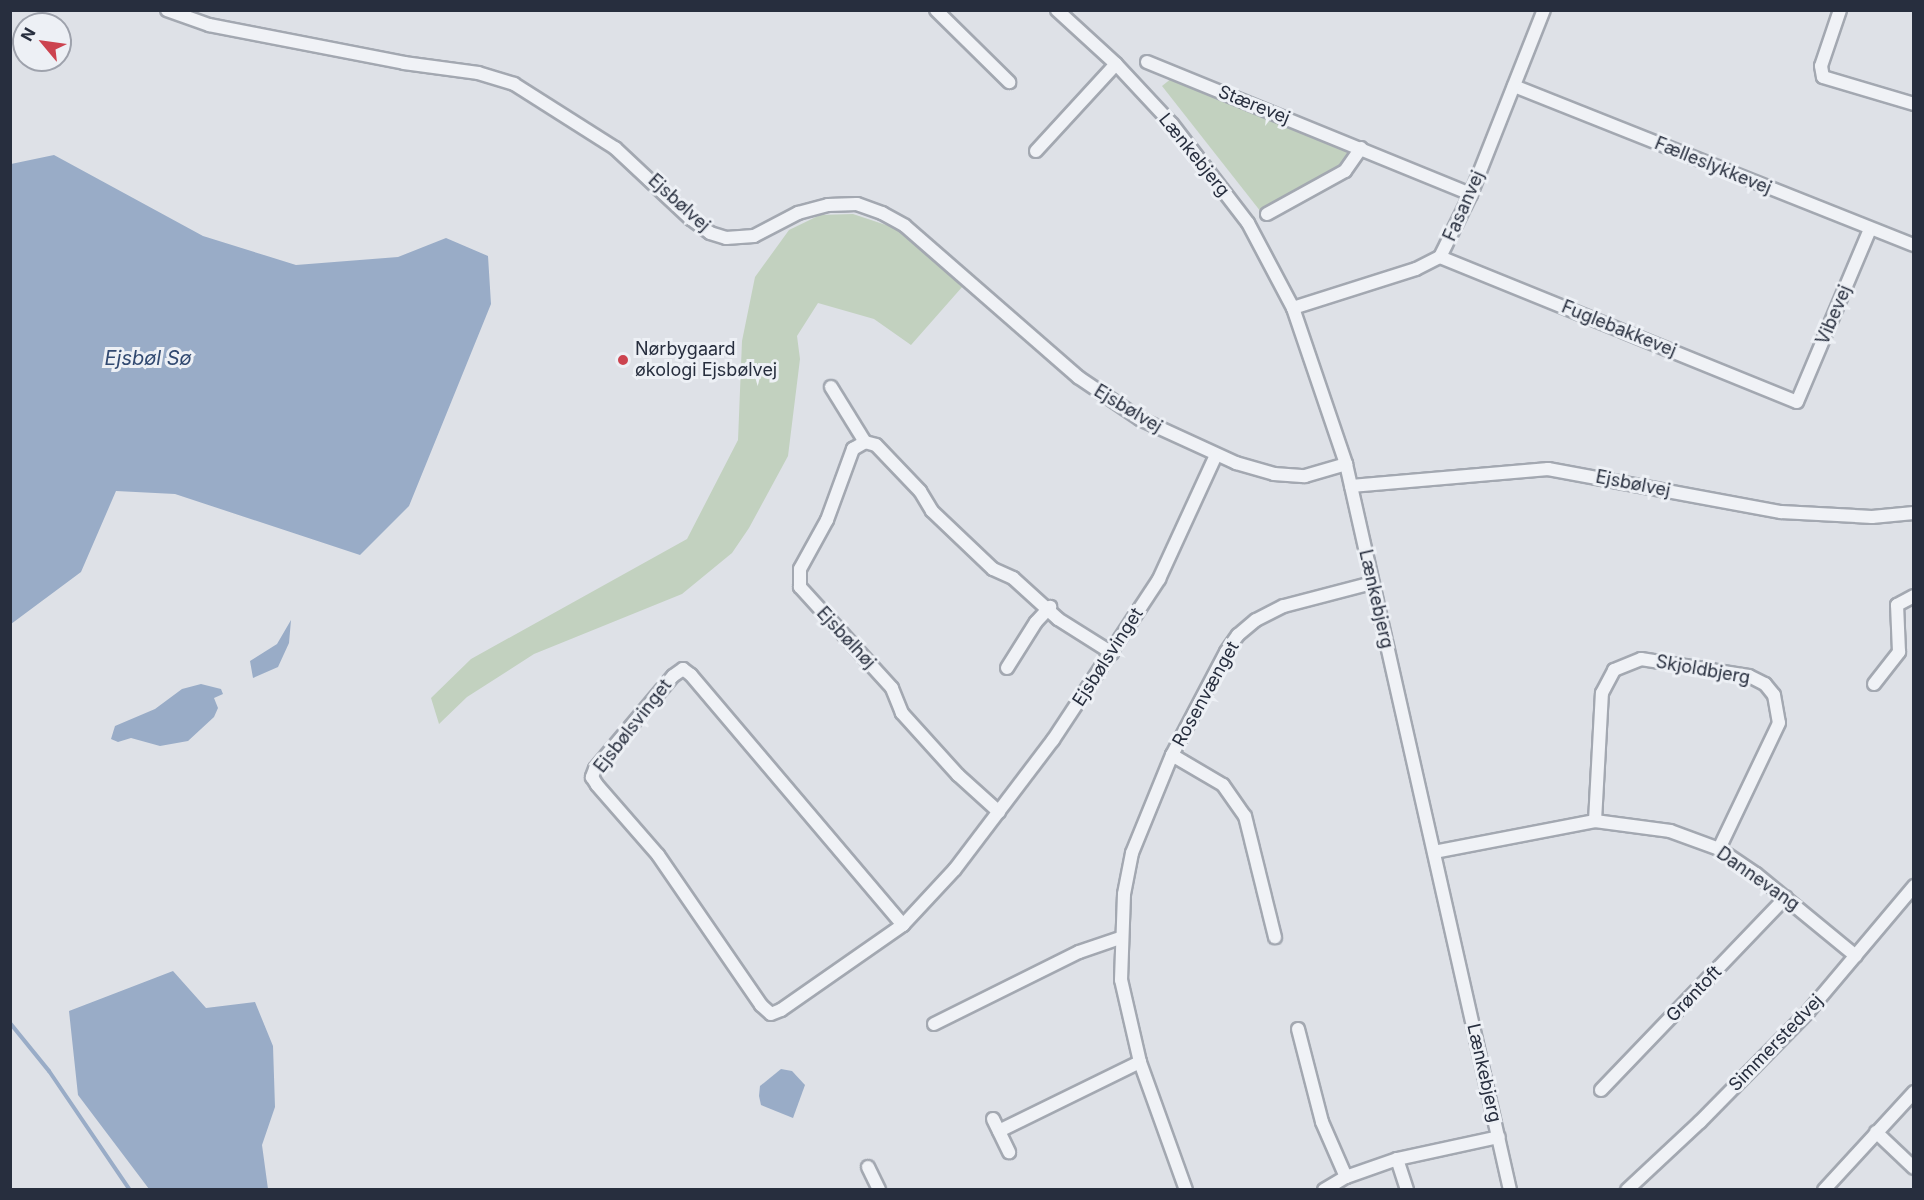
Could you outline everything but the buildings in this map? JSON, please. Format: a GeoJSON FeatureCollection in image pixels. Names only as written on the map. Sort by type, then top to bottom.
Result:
{"type":"FeatureCollection","features":[{"type":"Feature","properties":{"kind":"street","name":"Ejsbølvej"},"geometry":{"type":"LineString","coordinates":[[167,10],[209,25],[404,63],[478,73],[514,84],[615,148],[691,219],[726,238],[754,236],[798,213],[828,205],[857,204],[882,213],[905,226],[1078,377],[1140,419],[1216,455],[1275,474],[1305,476],[1346,465]]}},
{"type":"Feature","properties":{"kind":"street"},"geometry":{"type":"LineString","coordinates":[[936,10],[1009,82]]}},
{"type":"Feature","properties":{"kind":"street","name":"Lænkebjerg"},"geometry":{"type":"LineString","coordinates":[[1057,10],[1116,64],[1172,124],[1248,223],[1293,308],[1346,465],[1510,1190]]}},
{"type":"Feature","properties":{"kind":"street","name":"Fasanvej"},"geometry":{"type":"LineString","coordinates":[[1293,308],[1416,269],[1440,257],[1471,194],[1544,10]]}},
{"type":"Feature","properties":{"kind":"street"},"geometry":{"type":"LineString","coordinates":[[1840,10],[1821,66],[1823,77],[1914,104]]}},
{"type":"Feature","properties":{"kind":"street","name":"Stærevej"},"geometry":{"type":"LineString","coordinates":[[1147,62],[1471,194]]}},
{"type":"Feature","properties":{"kind":"street"},"geometry":{"type":"LineString","coordinates":[[1036,151],[1116,64]]}},
{"type":"Feature","properties":{"kind":"street","name":"Fælleslykkevej"},"geometry":{"type":"LineString","coordinates":[[1514,86],[1870,229],[1914,244]]}},
{"type":"Feature","properties":{"kind":"street"},"geometry":{"type":"LineString","coordinates":[[1267,214],[1345,171],[1360,148]]}},
{"type":"Feature","properties":{"kind":"street","name":"Vibevej"},"geometry":{"type":"LineString","coordinates":[[1797,402],[1870,229]]}},
{"type":"Feature","properties":{"kind":"street","name":"Fuglebakkevej"},"geometry":{"type":"LineString","coordinates":[[1440,257],[1797,402]]}},
{"type":"Feature","properties":{"kind":"street"},"geometry":{"type":"LineString","coordinates":[[831,387],[865,442],[876,445],[920,491],[932,511],[993,569],[1013,578],[1050,608],[1058,619],[1112,653]]}},
{"type":"Feature","properties":{"kind":"street","name":"Ejsbølhøj"},"geometry":{"type":"LineString","coordinates":[[865,442],[848,457],[826,520],[800,569],[800,587],[892,688],[902,713],[958,775],[999,812]]}},
{"type":"Feature","properties":{"kind":"street","name":"Ejsbølsvinget"},"geometry":{"type":"LineString","coordinates":[[903,925],[691,675],[683,669],[673,675],[595,769],[592,777],[597,784],[658,855],[771,1014],[903,925],[929,899],[999,812],[1112,653],[1159,579],[1216,455]]}},
{"type":"Feature","properties":{"kind":"street","name":"Ejsbølvej"},"geometry":{"type":"LineString","coordinates":[[1351,486],[1548,469],[1781,512],[1853,517],[1914,513]]}},
{"type":"Feature","properties":{"kind":"street","name":"Rosenvænget"},"geometry":{"type":"LineString","coordinates":[[1186,1190],[1140,1062],[1124,998],[1120,938],[1132,853],[1172,754],[1226,652],[1256,620],[1284,606],[1372,583]]}},
{"type":"Feature","properties":{"kind":"street"},"geometry":{"type":"LineString","coordinates":[[1874,684],[1899,652],[1898,605],[1914,596]]}},
{"type":"Feature","properties":{"kind":"street"},"geometry":{"type":"LineString","coordinates":[[1007,668],[1050,608]]}},
{"type":"Feature","properties":{"kind":"street","name":"Skjoldbjerg"},"geometry":{"type":"LineString","coordinates":[[1595,821],[1602,693],[1614,669],[1641,659],[1749,676],[1765,684],[1774,695],[1779,723],[1719,849]]}},
{"type":"Feature","properties":{"kind":"street","name":"Rosenvænget"},"geometry":{"type":"LineString","coordinates":[[1172,754],[1223,785],[1245,816],[1275,937]]}},
{"type":"Feature","properties":{"kind":"street","name":"Dannevang"},"geometry":{"type":"LineString","coordinates":[[1434,852],[1595,821],[1670,831],[1719,849],[1786,897],[1856,957]]}},
{"type":"Feature","properties":{"kind":"street","name":"Simmerstedvej"},"geometry":{"type":"LineString","coordinates":[[1627,1190],[1700,1122],[1856,957],[1914,886]]}},
{"type":"Feature","properties":{"kind":"street","name":"Grøntoft"},"geometry":{"type":"LineString","coordinates":[[1601,1090],[1786,897]]}},
{"type":"Feature","properties":{"kind":"street"},"geometry":{"type":"LineString","coordinates":[[934,1024],[1079,952],[1120,938]]}},
{"type":"Feature","properties":{"kind":"street"},"geometry":{"type":"LineString","coordinates":[[1298,1029],[1322,1122],[1346,1177]]}},
{"type":"Feature","properties":{"kind":"street"},"geometry":{"type":"LineString","coordinates":[[999,1131],[1140,1062]]}},
{"type":"Feature","properties":{"kind":"street"},"geometry":{"type":"LineString","coordinates":[[1824,1190],[1914,1092]]}},
{"type":"Feature","properties":{"kind":"street"},"geometry":{"type":"LineString","coordinates":[[993,1119],[1009,1152]]}},
{"type":"Feature","properties":{"kind":"street"},"geometry":{"type":"LineString","coordinates":[[1876,1132],[1914,1168]]}},
{"type":"Feature","properties":{"kind":"street"},"geometry":{"type":"LineString","coordinates":[[1324,1190],[1346,1177],[1397,1159],[1499,1137]]}},
{"type":"Feature","properties":{"kind":"street"},"geometry":{"type":"LineString","coordinates":[[1397,1159],[1407,1190]]}},
{"type":"Feature","properties":{"kind":"street"},"geometry":{"type":"LineString","coordinates":[[868,1167],[876,1188]]}},
{"type":"Feature","properties":{"kind":"green space"},"geometry":{"type":"Polygon","coordinates":[[[1172,78],[1348,149],[1348,156],[1341,168],[1261,212],[1162,86],[1172,78]]]}},
{"type":"Feature","properties":{"kind":"green space"},"geometry":{"type":"Polygon","coordinates":[[[853,214],[895,228],[963,286],[911,345],[874,319],[818,303],[797,336],[800,359],[788,456],[749,528],[732,553],[682,594],[534,654],[467,697],[439,724],[431,698],[471,659],[687,539],[738,440],[742,341],[755,277],[789,230],[820,215],[853,214]]]}},
{"type":"Feature","properties":{"kind":"water","name":"Ejsbøl Sø"},"geometry":{"type":"Polygon","coordinates":[[[54,155],[203,236],[296,265],[398,257],[446,238],[488,256],[491,304],[409,506],[360,555],[175,494],[116,491],[81,572],[11,624],[11,164],[54,155]]]}},
{"type":"Feature","properties":{"kind":"water"},"geometry":{"type":"Polygon","coordinates":[[[291,620],[289,643],[278,667],[253,678],[250,661],[277,644],[291,620]]]}},
{"type":"Feature","properties":{"kind":"water"},"geometry":{"type":"Polygon","coordinates":[[[201,684],[221,689],[223,694],[214,698],[218,708],[214,717],[188,741],[160,746],[131,738],[118,742],[111,739],[115,726],[155,709],[182,689],[201,684]]]}},
{"type":"Feature","properties":{"kind":"water"},"geometry":{"type":"Polygon","coordinates":[[[173,971],[206,1008],[255,1002],[273,1046],[275,1107],[262,1145],[268,1189],[149,1189],[78,1095],[69,1011],[173,971]]]}},
{"type":"Feature","properties":{"kind":"water"},"geometry":{"type":"Polygon","coordinates":[[[781,1069],[792,1071],[805,1085],[793,1118],[761,1105],[760,1086],[781,1069]]]}},
{"type":"Feature","properties":{"kind":"waterway"},"geometry":{"type":"LineString","coordinates":[[10,1023],[49,1071],[130,1190]]}},
{"type":"Feature","properties":{"kind":"place","name":"Nørbygaard økologi Ejsbølvej"},"geometry":{"type":"Point","coordinates":[623,360]}}]}
